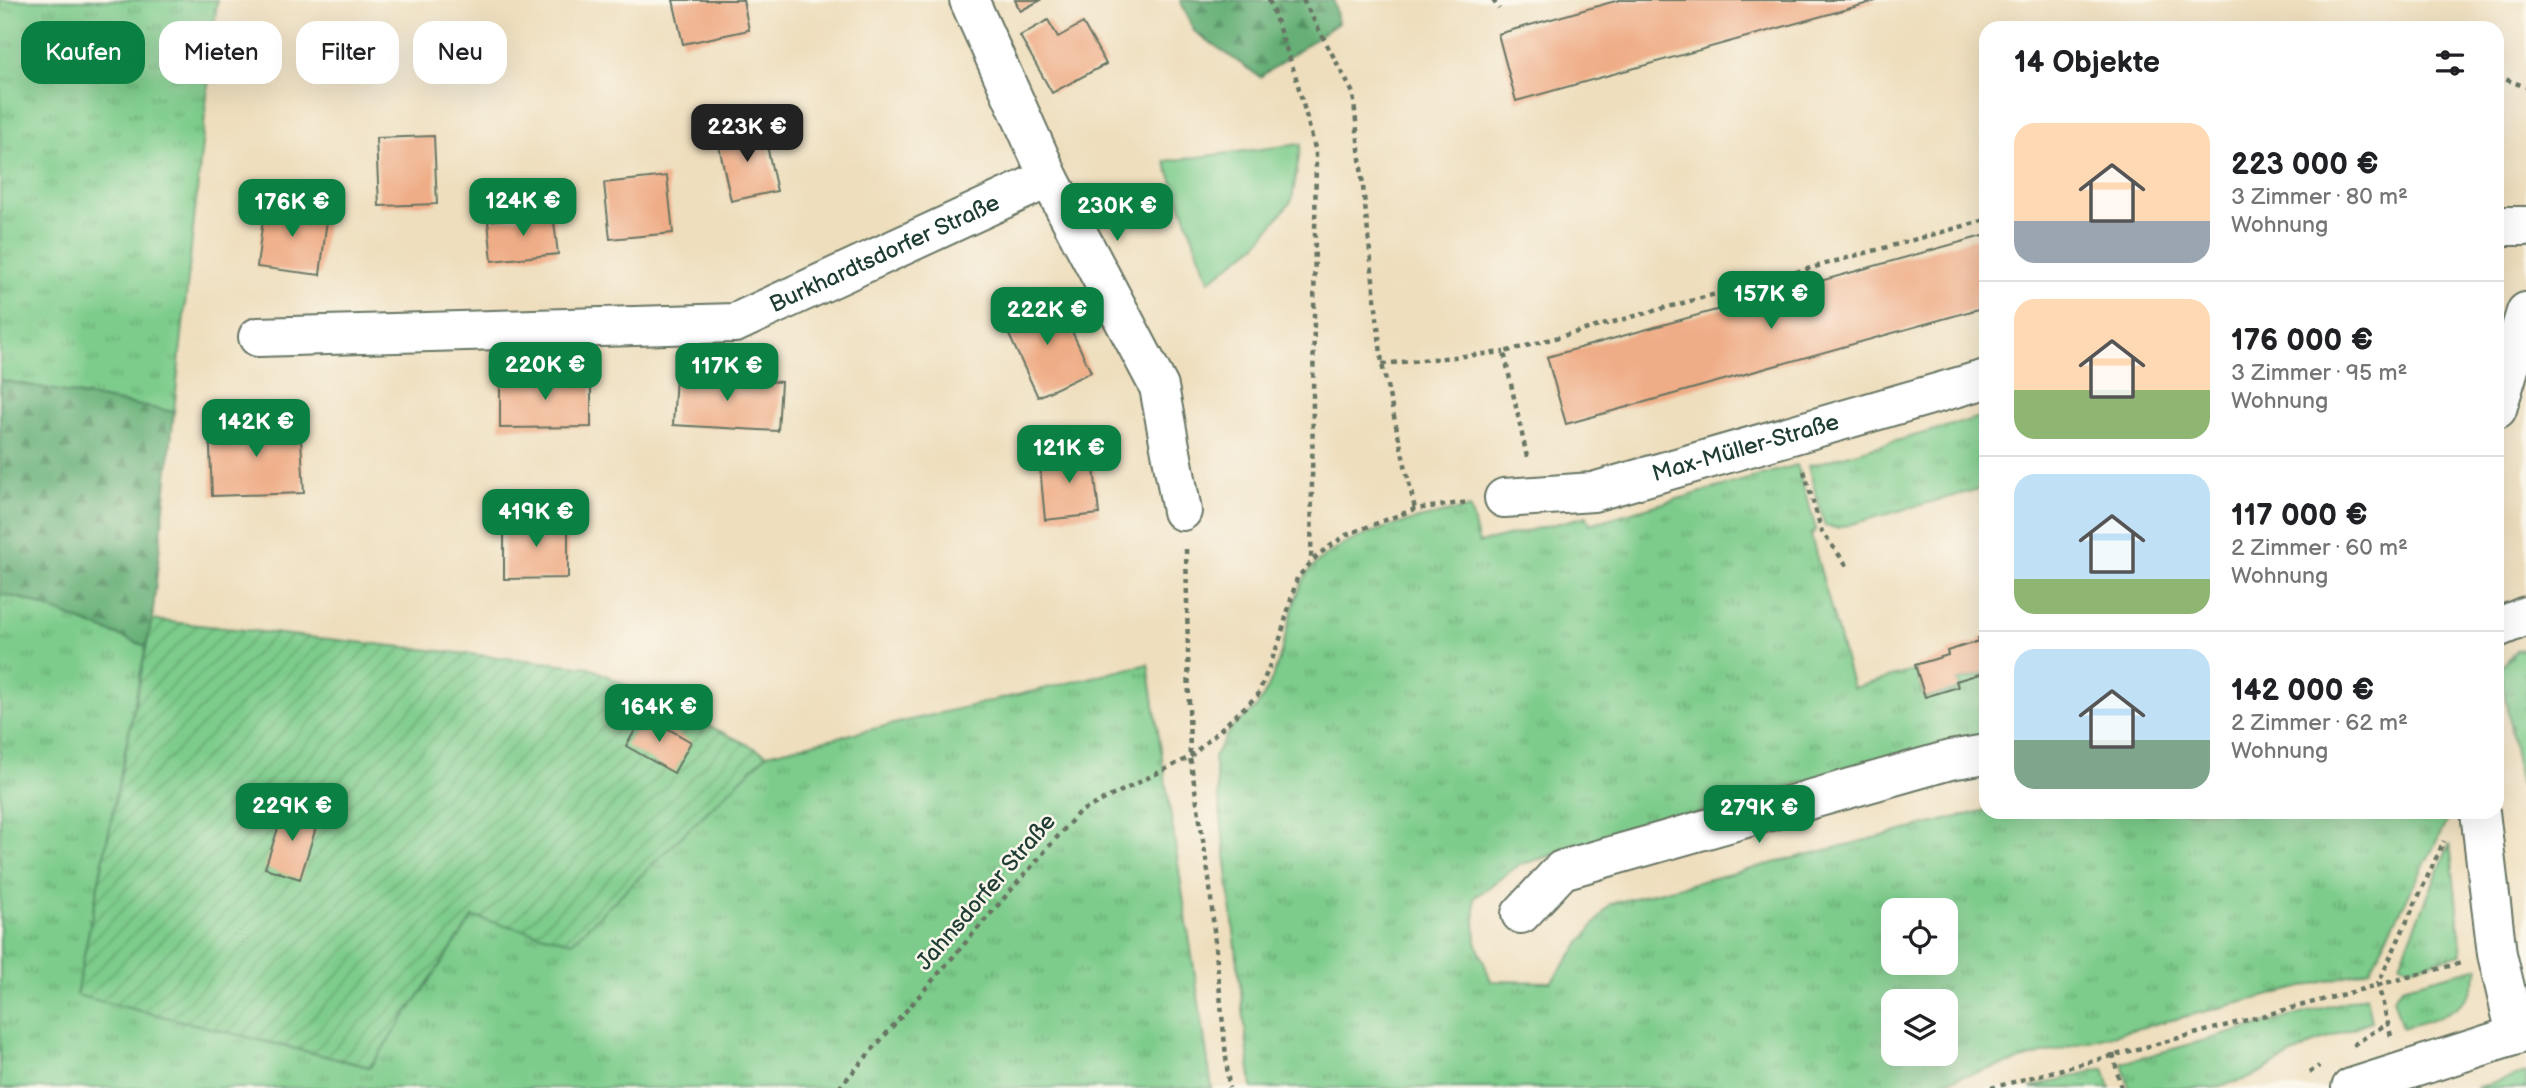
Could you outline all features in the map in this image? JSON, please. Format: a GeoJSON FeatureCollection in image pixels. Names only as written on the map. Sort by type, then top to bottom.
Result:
{"type":"FeatureCollection","features":[{"type":"Feature","properties":{"kind":"street"},"geometry":{"type":"LineString","coordinates":[[969,0],[1049,178],[1159,387],[1182,511]]}},
{"type":"Feature","properties":{"kind":"street","name":"Burkhardtsdorfer Straße"},"geometry":{"type":"LineString","coordinates":[[258,337],[735,323],[1049,178]]}},
{"type":"Feature","properties":{"kind":"street"},"geometry":{"type":"LineString","coordinates":[[2504,226],[2526,226]]}},
{"type":"Feature","properties":{"kind":"street"},"geometry":{"type":"LineString","coordinates":[[2504,386],[2526,312]]}},
{"type":"Feature","properties":{"kind":"street","name":"Max-Müller-Straße"},"geometry":{"type":"LineString","coordinates":[[1520,497],[1593,492],[1979,381]]}},
{"type":"Feature","properties":{"kind":"street"},"geometry":{"type":"LineString","coordinates":[[2504,625],[2526,616]]}},
{"type":"Feature","properties":{"kind":"street"},"geometry":{"type":"LineString","coordinates":[[1521,915],[1562,870],[1936,763],[1979,755]]}},
{"type":"Feature","properties":{"kind":"street"},"geometry":{"type":"LineString","coordinates":[[2351,1088],[2521,1033],[2497,954],[2480,819]]}},
{"type":"Feature","properties":{"kind":"path"},"geometry":{"type":"LineString","coordinates":[[1269,0],[1295,74],[1316,152],[1311,564]]}},
{"type":"Feature","properties":{"kind":"path"},"geometry":{"type":"LineString","coordinates":[[1303,0],[1353,93],[1382,364],[1415,509]]}},
{"type":"Feature","properties":{"kind":"path"},"geometry":{"type":"LineString","coordinates":[[1493,0],[1499,9]]}},
{"type":"Feature","properties":{"kind":"path"},"geometry":{"type":"LineString","coordinates":[[2504,79],[2526,87]]}},
{"type":"Feature","properties":{"kind":"path"},"geometry":{"type":"LineString","coordinates":[[1382,364],[1504,352],[1979,222]]}},
{"type":"Feature","properties":{"kind":"path"},"geometry":{"type":"LineString","coordinates":[[1311,564],[1319,554],[1346,536],[1415,509],[1520,497],[1504,352]]}},
{"type":"Feature","properties":{"kind":"path"},"geometry":{"type":"LineString","coordinates":[[1802,464],[1822,532],[1848,567]]}},
{"type":"Feature","properties":{"kind":"path"},"geometry":{"type":"LineString","coordinates":[[1182,511],[1186,540],[1190,757],[1209,878],[1229,1088]]}},
{"type":"Feature","properties":{"kind":"path","name":"Jahnsdorfer Straße"},"geometry":{"type":"LineString","coordinates":[[839,1088],[1079,812],[1190,757],[1258,695],[1280,639],[1297,578],[1311,564]]}},
{"type":"Feature","properties":{"kind":"path"},"geometry":{"type":"LineString","coordinates":[[2400,1071],[2378,984],[2452,825],[2473,819]]}},
{"type":"Feature","properties":{"kind":"path"},"geometry":{"type":"LineString","coordinates":[[1991,1088],[2497,954]]}},
{"type":"Feature","properties":{"kind":"path"},"geometry":{"type":"LineString","coordinates":[[2113,1054],[2121,1088]]}},
{"type":"Feature","properties":{"kind":"green space"},"geometry":{"type":"Polygon","coordinates":[[[0,0],[217,0],[215,21],[159,21],[159,84],[208,84],[174,412],[0,380],[0,0]]]}},
{"type":"Feature","properties":{"kind":"green space"},"geometry":{"type":"Polygon","coordinates":[[[1180,0],[1334,0],[1338,23],[1260,77],[1194,31],[1180,0]]]}},
{"type":"Feature","properties":{"kind":"green space"},"geometry":{"type":"Polygon","coordinates":[[[1301,144],[1292,200],[1257,244],[1209,281],[1165,161],[1301,144]]]}},
{"type":"Feature","properties":{"kind":"green space"},"geometry":{"type":"Polygon","coordinates":[[[0,380],[174,412],[152,620],[146,646],[27,600],[0,594],[0,380]]]}},
{"type":"Feature","properties":{"kind":"green space"},"geometry":{"type":"Polygon","coordinates":[[[1979,417],[1979,489],[1837,528],[1825,526],[1808,466],[1979,417]]]}},
{"type":"Feature","properties":{"kind":"green space"},"geometry":{"type":"Polygon","coordinates":[[[1797,465],[1816,529],[1811,536],[1853,688],[1916,670],[1924,698],[1960,689],[1958,681],[1979,675],[1979,743],[1838,772],[1519,865],[1474,898],[1476,942],[1491,981],[1551,982],[1610,904],[1979,812],[1979,819],[2448,819],[2370,970],[2104,1037],[1920,1088],[1252,1088],[1214,757],[1230,730],[1255,709],[1266,691],[1273,677],[1301,585],[1312,567],[1351,541],[1376,531],[1470,508],[1479,543],[1587,516],[1590,524],[1797,465]]]}},
{"type":"Feature","properties":{"kind":"green space"},"geometry":{"type":"Polygon","coordinates":[[[0,594],[27,600],[146,646],[76,995],[370,1067],[473,917],[572,942],[767,754],[1148,664],[1212,1088],[0,1088],[0,594]]]}},
{"type":"Feature","properties":{"kind":"green space"},"geometry":{"type":"Polygon","coordinates":[[[152,620],[589,667],[767,754],[572,942],[473,917],[370,1067],[76,995],[152,620]]]}},
{"type":"Feature","properties":{"kind":"green space"},"geometry":{"type":"Polygon","coordinates":[[[2526,649],[2526,814],[2504,691],[2504,664],[2516,650],[2526,649]]]}},
{"type":"Feature","properties":{"kind":"green space"},"geometry":{"type":"Polygon","coordinates":[[[2450,843],[2462,954],[2409,967],[2400,963],[2450,843]]]}},
{"type":"Feature","properties":{"kind":"green space"},"geometry":{"type":"Polygon","coordinates":[[[2479,967],[2469,994],[2461,1003],[2441,1016],[2402,1028],[2393,998],[2402,987],[2479,967]]]}},
{"type":"Feature","properties":{"kind":"green space"},"geometry":{"type":"Polygon","coordinates":[[[2366,996],[2371,1021],[2312,1044],[2250,1078],[2212,1088],[2129,1088],[2122,1063],[2366,996]]]}},
{"type":"Feature","properties":{"kind":"green space"},"geometry":{"type":"Polygon","coordinates":[[[2104,1068],[2110,1088],[2030,1088],[2104,1068]]]}},
{"type":"Feature","properties":{"kind":"green space"},"geometry":{"type":"Polygon","coordinates":[[[2526,1073],[2526,1088],[2475,1088],[2526,1073]]]}},
{"type":"Feature","properties":{"kind":"building"},"geometry":{"type":"Polygon","coordinates":[[[673,0],[743,0],[749,30],[683,44],[673,0]]]}},
{"type":"Feature","properties":{"kind":"building"},"geometry":{"type":"Polygon","coordinates":[[[1015,0],[1041,0],[1020,11],[1015,0]]]}},
{"type":"Feature","properties":{"kind":"building"},"geometry":{"type":"Polygon","coordinates":[[[1619,0],[1876,1],[1516,101],[1498,34],[1619,0]]]}},
{"type":"Feature","properties":{"kind":"building"},"geometry":{"type":"Polygon","coordinates":[[[1048,20],[1058,37],[1083,23],[1106,64],[1052,93],[1020,36],[1048,20]]]}},
{"type":"Feature","properties":{"kind":"building"},"geometry":{"type":"Polygon","coordinates":[[[763,128],[777,191],[731,201],[717,137],[763,128]]]}},
{"type":"Feature","properties":{"kind":"building"},"geometry":{"type":"Polygon","coordinates":[[[434,136],[437,204],[379,206],[376,138],[434,136]]]}},
{"type":"Feature","properties":{"kind":"building"},"geometry":{"type":"Polygon","coordinates":[[[667,176],[673,233],[610,239],[604,183],[667,176]]]}},
{"type":"Feature","properties":{"kind":"building"},"geometry":{"type":"Polygon","coordinates":[[[265,203],[328,211],[320,275],[257,267],[265,203]]]}},
{"type":"Feature","properties":{"kind":"building"},"geometry":{"type":"Polygon","coordinates":[[[553,214],[558,254],[492,261],[488,221],[553,214]]]}},
{"type":"Feature","properties":{"kind":"building"},"geometry":{"type":"Polygon","coordinates":[[[1979,237],[1979,309],[1566,424],[1547,357],[1979,237]]]}},
{"type":"Feature","properties":{"kind":"building"},"geometry":{"type":"Polygon","coordinates":[[[1056,297],[1091,372],[1038,397],[1003,322],[1056,297]]]}},
{"type":"Feature","properties":{"kind":"building"},"geometry":{"type":"Polygon","coordinates":[[[500,376],[591,376],[591,427],[500,428],[500,376]]]}},
{"type":"Feature","properties":{"kind":"building"},"geometry":{"type":"Polygon","coordinates":[[[676,376],[781,382],[778,431],[673,425],[676,376]]]}},
{"type":"Feature","properties":{"kind":"building"},"geometry":{"type":"Polygon","coordinates":[[[300,421],[304,493],[212,496],[209,424],[300,421]]]}},
{"type":"Feature","properties":{"kind":"building"},"geometry":{"type":"Polygon","coordinates":[[[1092,450],[1099,514],[1045,520],[1039,456],[1092,450]]]}},
{"type":"Feature","properties":{"kind":"building"},"geometry":{"type":"Polygon","coordinates":[[[568,519],[568,578],[504,579],[504,520],[568,519]]]}},
{"type":"Feature","properties":{"kind":"building"},"geometry":{"type":"Polygon","coordinates":[[[1979,641],[1979,674],[1956,681],[1958,687],[1925,697],[1915,665],[1948,655],[1947,651],[1979,641]]]}},
{"type":"Feature","properties":{"kind":"building"},"geometry":{"type":"Polygon","coordinates":[[[644,715],[691,742],[674,773],[626,746],[644,715]]]}},
{"type":"Feature","properties":{"kind":"building"},"geometry":{"type":"Polygon","coordinates":[[[285,807],[319,818],[300,879],[265,868],[285,807]]]}}]}
